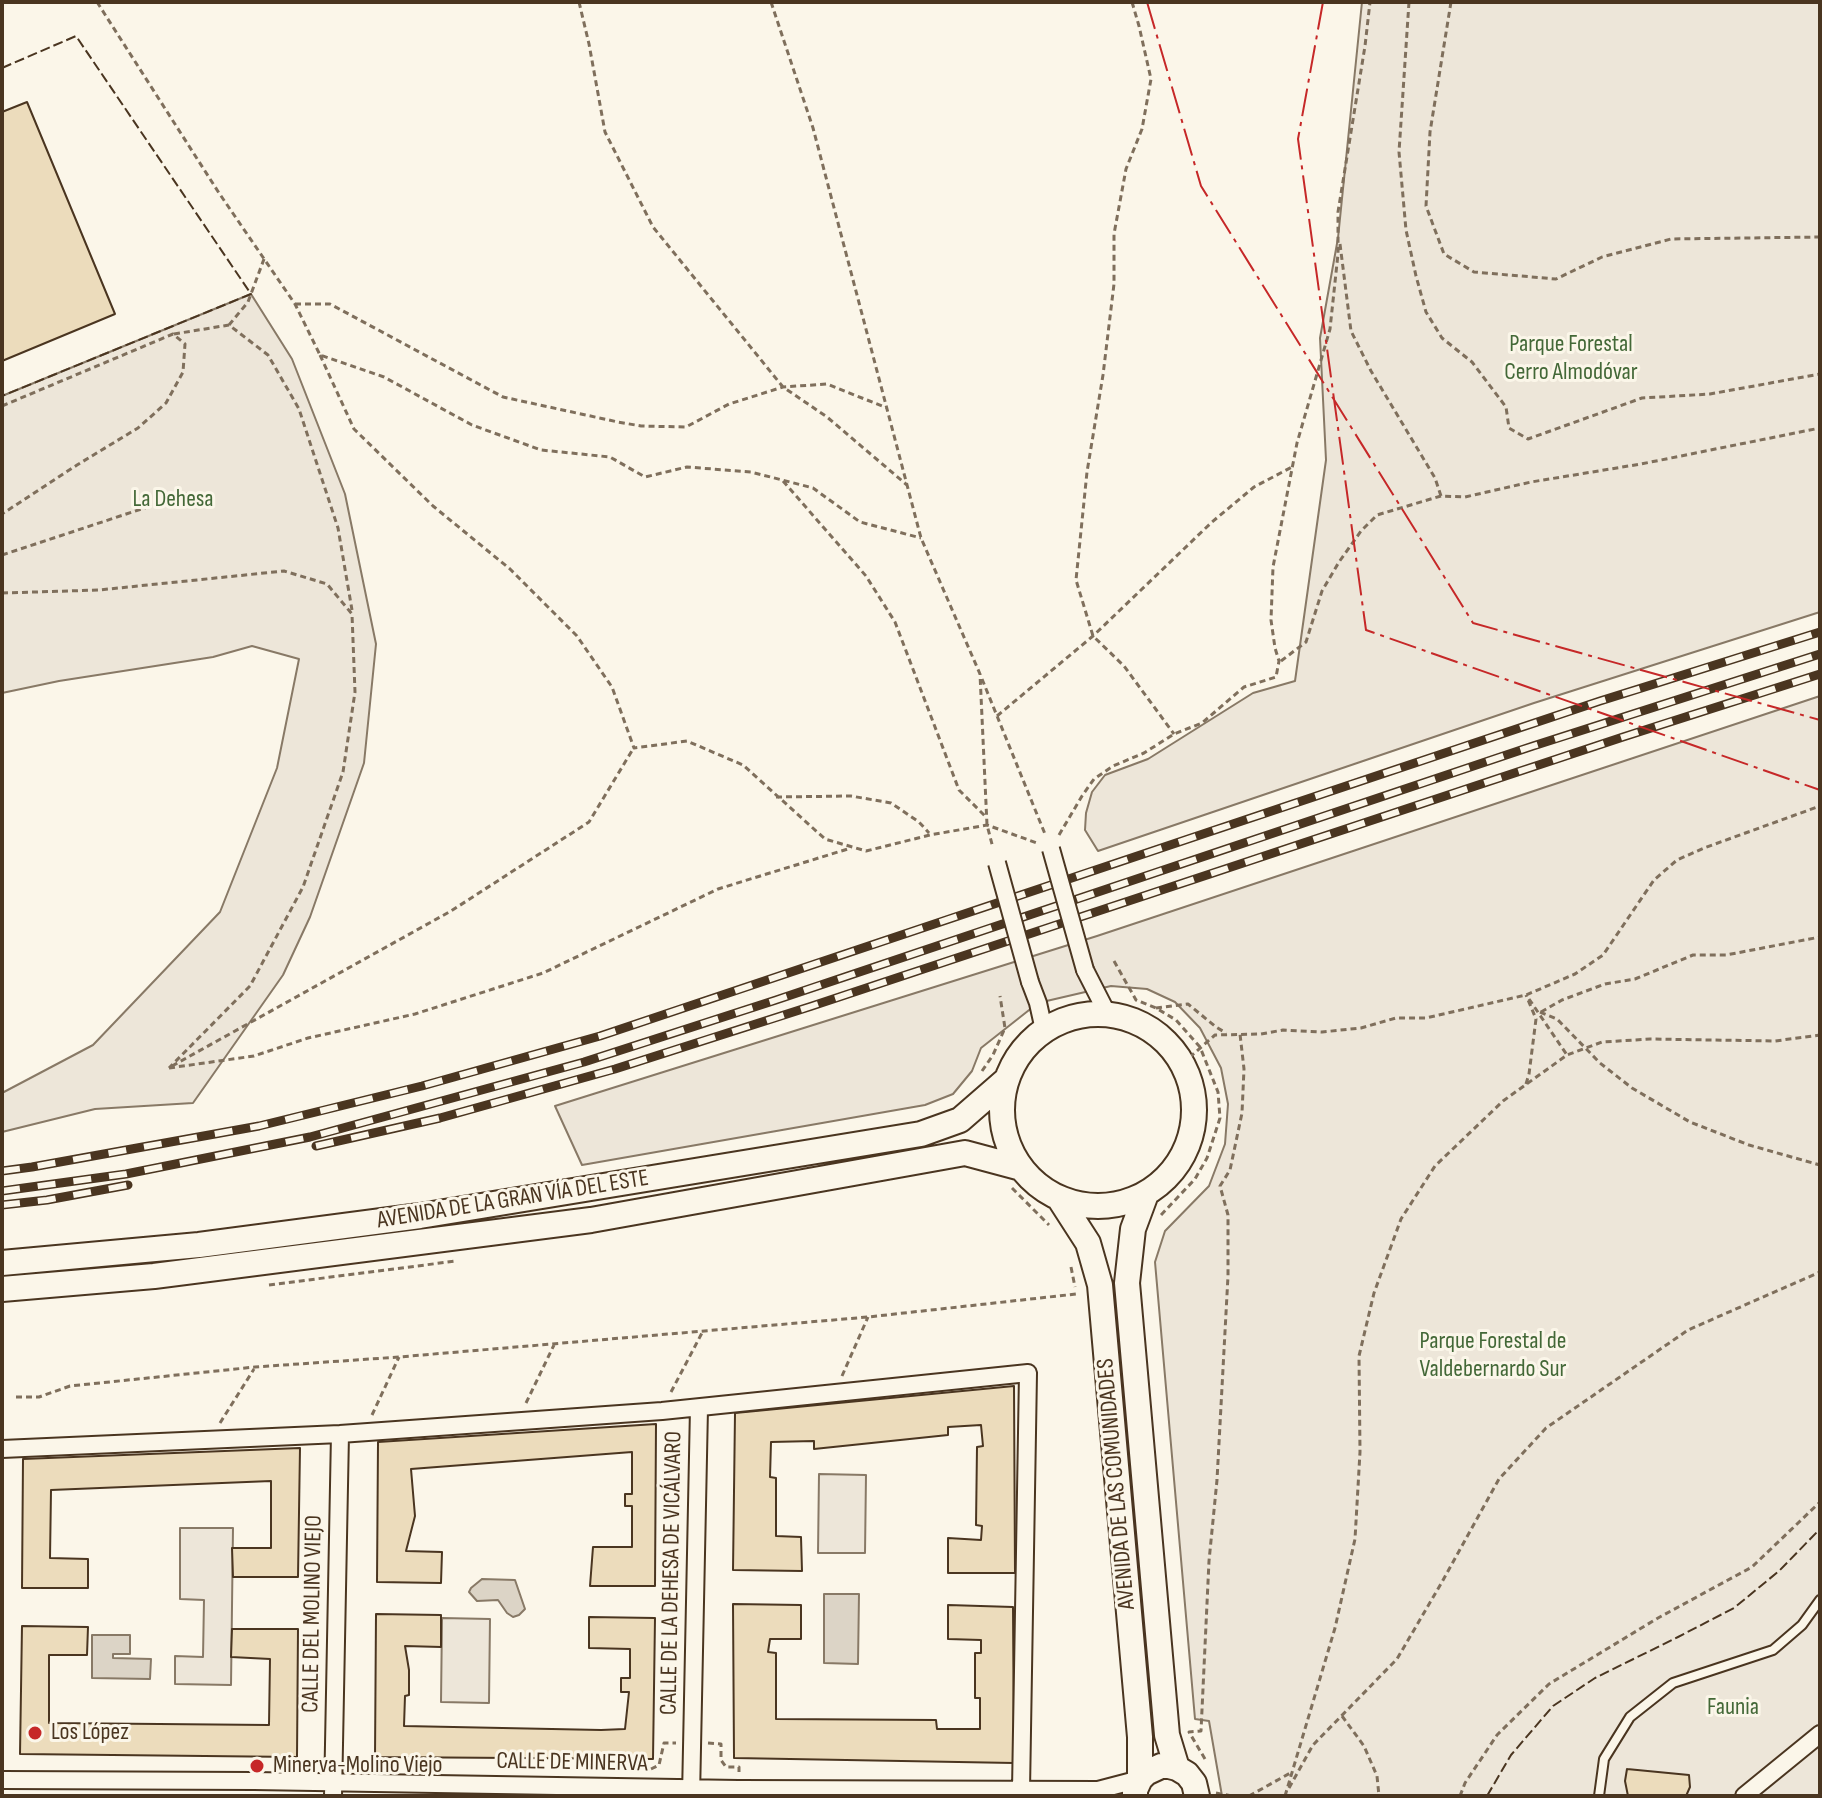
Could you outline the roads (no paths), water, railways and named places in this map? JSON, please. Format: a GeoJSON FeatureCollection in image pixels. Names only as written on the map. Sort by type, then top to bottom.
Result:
{"type":"FeatureCollection","features":[{"type":"Feature","properties":{"kind":"street"},"geometry":{"type":"LineString","coordinates":[[1051,849],[1085,970],[1108,1015]]}},
{"type":"Feature","properties":{"kind":"street"},"geometry":{"type":"LineString","coordinates":[[997,863],[1044,1030]]}},
{"type":"Feature","properties":{"kind":"street"},"geometry":{"type":"LineString","coordinates":[[1108,1015],[1126,1018],[1151,1031],[1172,1049],[1189,1082],[1194,1119],[1184,1154],[1161,1183],[1125,1203],[1103,1207],[1080,1205],[1059,1198],[1015,1177],[1004,1131],[1002,1101],[1006,1080],[1014,1063],[1025,1047],[1044,1030],[1075,1017],[1108,1015]]}},
{"type":"Feature","properties":{"kind":"street","name":"AVENIDA DE LA GRAN VÍA DEL ESTE"},"geometry":{"type":"LineString","coordinates":[[2,1263],[199,1245],[420,1216],[928,1133],[960,1120],[1006,1080]]}},
{"type":"Feature","properties":{"kind":"street","name":"AVENIDA DE LA GRAN VÍA DEL ESTE"},"geometry":{"type":"LineString","coordinates":[[4,1290],[154,1276],[591,1220],[965,1153],[1015,1177]]}},
{"type":"Feature","properties":{"kind":"street","name":"AVENIDA DE LAS COMUNIDADES"},"geometry":{"type":"LineString","coordinates":[[1146,1194],[1133,1229],[1127,1283],[1167,1735],[1177,1768]]}},
{"type":"Feature","properties":{"kind":"street","name":"AVENIDA DE LAS COMUNIDADES"},"geometry":{"type":"LineString","coordinates":[[1059,1198],[1088,1243],[1100,1285],[1140,1737],[1138,1788]]}},
{"type":"Feature","properties":{"kind":"street"},"geometry":{"type":"LineString","coordinates":[[2,1449],[363,1433],[662,1411],[1028,1373],[1021,1790]]}},
{"type":"Feature","properties":{"kind":"street","name":"CALLE DE LA DEHESA DE VICÁLVARO"},"geometry":{"type":"LineString","coordinates":[[691,1792],[699,1408]]}},
{"type":"Feature","properties":{"kind":"street","name":"CALLE DEL MOLINO VIEJO"},"geometry":{"type":"LineString","coordinates":[[333,1790],[340,1434]]}},
{"type":"Feature","properties":{"kind":"street"},"geometry":{"type":"LineString","coordinates":[[1744,1796],[1820,1734]]}},
{"type":"Feature","properties":{"kind":"street"},"geometry":{"type":"LineString","coordinates":[[1138,1788],[1146,1773],[1161,1766],[1177,1768],[1194,1783],[1197,1796]]}},
{"type":"Feature","properties":{"kind":"street","name":"CALLE DE MINERVA"},"geometry":{"type":"LineString","coordinates":[[2,1780],[333,1790],[691,1792],[1138,1788]]}},
{"type":"Feature","properties":{"kind":"lane"},"geometry":{"type":"LineString","coordinates":[[1599,1796],[1604,1759],[1630,1717],[1673,1683],[1773,1650],[1802,1625],[1820,1600]]}},
{"type":"Feature","properties":{"kind":"railway"},"geometry":{"type":"LineString","coordinates":[[2,1171],[259,1126],[422,1086],[600,1036],[1600,701],[1820,632]]}},
{"type":"Feature","properties":{"kind":"railway"},"geometry":{"type":"LineString","coordinates":[[2,1191],[126,1174],[310,1137],[584,1062],[1533,746],[1820,654]]}},
{"type":"Feature","properties":{"kind":"railway"},"geometry":{"type":"LineString","coordinates":[[316,1146],[440,1118],[615,1069],[1820,674]]}},
{"type":"Feature","properties":{"kind":"railway"},"geometry":{"type":"LineString","coordinates":[[2,1205],[128,1185]]}},
{"type":"Feature","properties":{"kind":"place","name":"Los López"},"geometry":{"type":"Point","coordinates":[35,1733]}},
{"type":"Feature","properties":{"kind":"place","name":"Minerva-Molino Viejo"},"geometry":{"type":"Point","coordinates":[257,1766]}},
{"type":"Feature","properties":{"kind":"park label","name":"Parque Forestal Cerro Almodóvar"},"geometry":{"type":"Point","coordinates":[1571,359]}},
{"type":"Feature","properties":{"kind":"park label","name":"La Dehesa"},"geometry":{"type":"Point","coordinates":[173,500]}},
{"type":"Feature","properties":{"kind":"park label","name":"Parque Forestal de Valdebernardo Sur"},"geometry":{"type":"Point","coordinates":[1493,1356]}},
{"type":"Feature","properties":{"kind":"park label","name":"Faunia"},"geometry":{"type":"Point","coordinates":[1733,1708]}}]}
